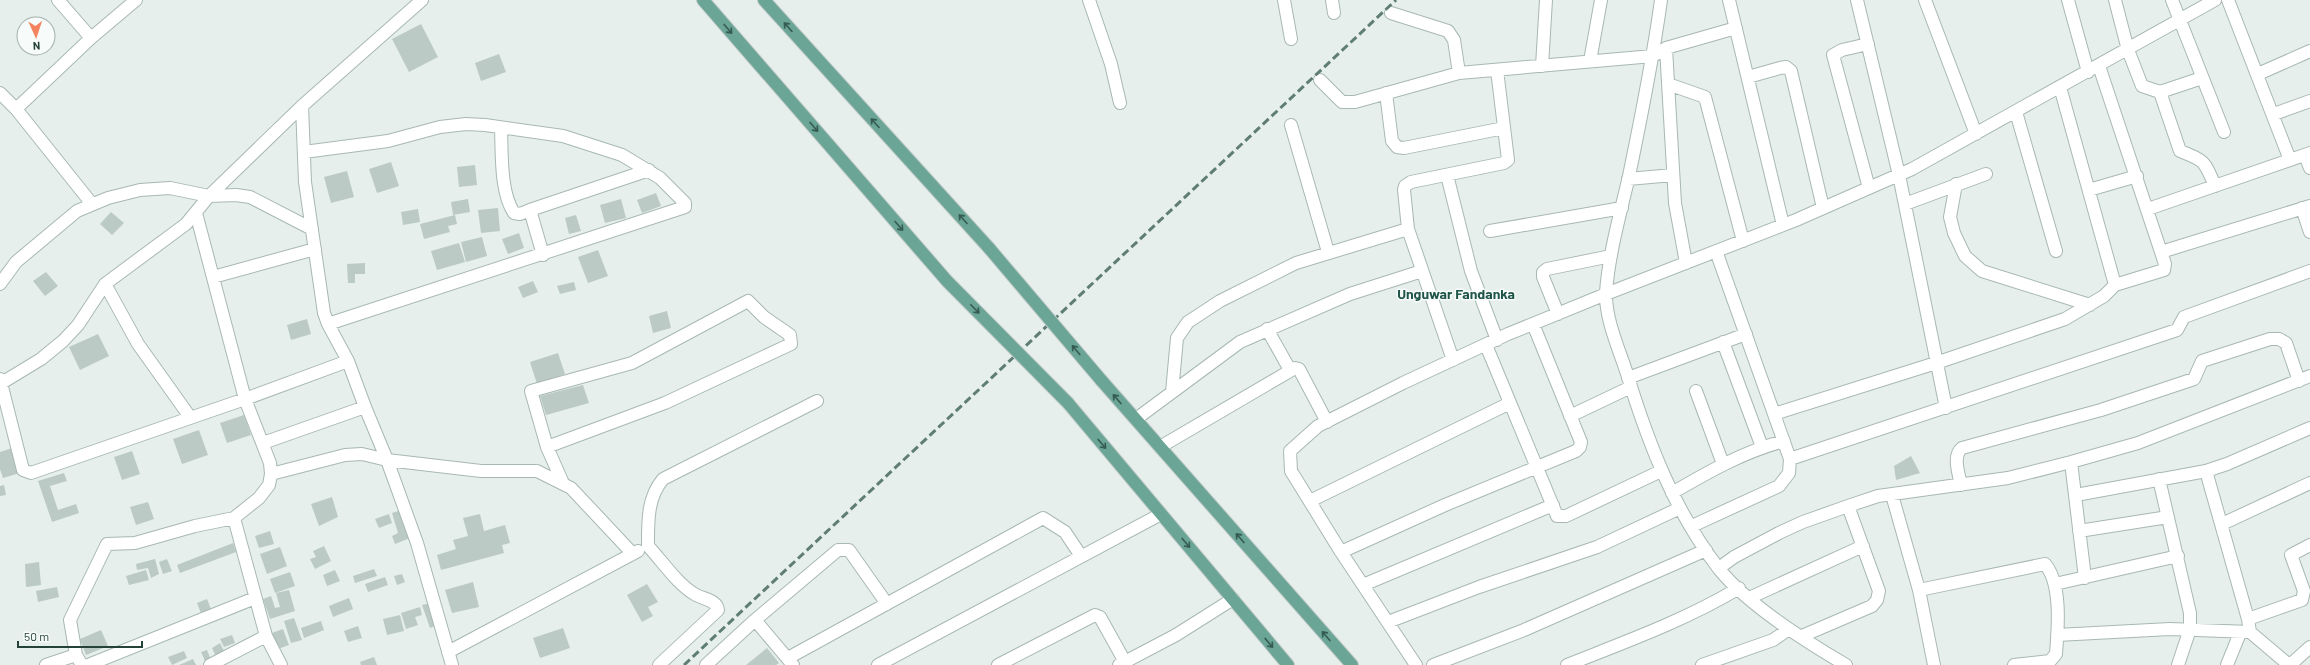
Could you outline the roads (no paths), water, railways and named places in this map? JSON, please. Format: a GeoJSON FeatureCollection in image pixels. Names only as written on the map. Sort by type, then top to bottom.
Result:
{"type":"FeatureCollection","features":[{"type":"Feature","properties":{"kind":"main road"},"geometry":{"type":"LineString","coordinates":[[703,0],[948,281],[1068,403],[1288,665]]}},
{"type":"Feature","properties":{"kind":"main road"},"geometry":{"type":"LineString","coordinates":[[764,0],[989,248],[1101,380],[1352,665]]}},
{"type":"Feature","properties":{"kind":"street"},"geometry":{"type":"LineString","coordinates":[[58,0],[91,38]]}},
{"type":"Feature","properties":{"kind":"street"},"geometry":{"type":"LineString","coordinates":[[16,109],[91,38],[136,0]]}},
{"type":"Feature","properties":{"kind":"street"},"geometry":{"type":"LineString","coordinates":[[348,361],[245,399],[26,473],[23,470],[1,382],[41,358],[63,341],[78,325],[105,284],[186,224],[209,196],[302,106],[422,0]]}},
{"type":"Feature","properties":{"kind":"street"},"geometry":{"type":"LineString","coordinates":[[1088,0],[1111,64],[1120,103]]}},
{"type":"Feature","properties":{"kind":"street"},"geometry":{"type":"LineString","coordinates":[[1284,0],[1291,39]]}},
{"type":"Feature","properties":{"kind":"street"},"geometry":{"type":"LineString","coordinates":[[1332,0],[1334,14]]}},
{"type":"Feature","properties":{"kind":"street"},"geometry":{"type":"LineString","coordinates":[[1542,66],[1546,0]]}},
{"type":"Feature","properties":{"kind":"street"},"geometry":{"type":"LineString","coordinates":[[1590,61],[1601,0]]}},
{"type":"Feature","properties":{"kind":"street"},"geometry":{"type":"LineString","coordinates":[[1661,0],[1653,56],[1611,256],[1606,294],[1609,318],[1629,383],[1661,471],[1680,508],[1706,550],[1719,568],[1748,598],[1789,629],[1846,665]]}},
{"type":"Feature","properties":{"kind":"street"},"geometry":{"type":"LineString","coordinates":[[1729,0],[1783,225]]}},
{"type":"Feature","properties":{"kind":"street"},"geometry":{"type":"LineString","coordinates":[[1857,0],[1899,174],[1946,408]]}},
{"type":"Feature","properties":{"kind":"street"},"geometry":{"type":"LineString","coordinates":[[1925,0],[1976,134]]}},
{"type":"Feature","properties":{"kind":"street"},"geometry":{"type":"LineString","coordinates":[[2068,0],[2088,72]]}},
{"type":"Feature","properties":{"kind":"street"},"geometry":{"type":"LineString","coordinates":[[2115,0],[2128,50],[2142,86],[2160,92],[2202,78]]}},
{"type":"Feature","properties":{"kind":"street"},"geometry":{"type":"LineString","coordinates":[[2172,0],[2224,132]]}},
{"type":"Feature","properties":{"kind":"street"},"geometry":{"type":"LineString","coordinates":[[1416,665],[1341,552],[1291,471],[1290,451],[1303,438],[1327,422],[1491,342],[1606,294],[1783,225],[1899,174],[2016,112],[2215,0]]}},
{"type":"Feature","properties":{"kind":"street"},"geometry":{"type":"LineString","coordinates":[[2228,0],[2274,114],[2290,160]]}},
{"type":"Feature","properties":{"kind":"street"},"geometry":{"type":"LineString","coordinates":[[1391,13],[1448,31],[1454,40],[1459,73]]}},
{"type":"Feature","properties":{"kind":"street"},"geometry":{"type":"LineString","coordinates":[[1320,80],[1342,102],[1355,102],[1459,73],[1653,56],[1666,48],[1736,28]]}},
{"type":"Feature","properties":{"kind":"street"},"geometry":{"type":"LineString","coordinates":[[1868,44],[1842,50],[1832,55],[1869,188]]}},
{"type":"Feature","properties":{"kind":"street"},"geometry":{"type":"LineString","coordinates":[[1666,48],[1675,203],[1686,263]]}},
{"type":"Feature","properties":{"kind":"street"},"geometry":{"type":"LineString","coordinates":[[2258,74],[2310,51]]}},
{"type":"Feature","properties":{"kind":"street"},"geometry":{"type":"LineString","coordinates":[[1774,414],[1936,364],[2065,319],[2104,296],[2115,285],[2164,270],[2165,264],[2148,209],[2099,66]]}},
{"type":"Feature","properties":{"kind":"street"},"geometry":{"type":"LineString","coordinates":[[1748,77],[1786,67],[1791,71],[1824,208]]}},
{"type":"Feature","properties":{"kind":"street"},"geometry":{"type":"LineString","coordinates":[[1453,360],[1408,229],[1404,190],[1405,186],[1411,182],[1504,163],[1508,160],[1497,70]]}},
{"type":"Feature","properties":{"kind":"street"},"geometry":{"type":"LineString","coordinates":[[1668,84],[1705,97],[1743,241]]}},
{"type":"Feature","properties":{"kind":"street"},"geometry":{"type":"LineString","coordinates":[[2060,87],[2115,285]]}},
{"type":"Feature","properties":{"kind":"street"},"geometry":{"type":"LineString","coordinates":[[2160,92],[2180,151],[2200,158],[2207,167],[2215,186]]}},
{"type":"Feature","properties":{"kind":"street"},"geometry":{"type":"LineString","coordinates":[[0,93],[16,109],[92,204]]}},
{"type":"Feature","properties":{"kind":"street"},"geometry":{"type":"LineString","coordinates":[[1386,93],[1392,141],[1397,147],[1404,148],[1504,128]]}},
{"type":"Feature","properties":{"kind":"street"},"geometry":{"type":"LineString","coordinates":[[2274,114],[2310,101]]}},
{"type":"Feature","properties":{"kind":"street"},"geometry":{"type":"LineString","coordinates":[[302,106],[305,182],[324,313],[328,324],[348,361],[387,460],[417,543],[452,665]]}},
{"type":"Feature","properties":{"kind":"street"},"geometry":{"type":"LineString","coordinates":[[2016,112],[2056,251]]}},
{"type":"Feature","properties":{"kind":"street"},"geometry":{"type":"LineString","coordinates":[[304,152],[388,141],[440,127],[466,124],[563,136],[622,155],[649,170],[683,199],[685,207],[543,255],[328,324]]}},
{"type":"Feature","properties":{"kind":"street"},"geometry":{"type":"LineString","coordinates":[[1291,125],[1328,252]]}},
{"type":"Feature","properties":{"kind":"street"},"geometry":{"type":"LineString","coordinates":[[501,128],[502,171],[510,207],[514,213],[520,214],[649,170]]}},
{"type":"Feature","properties":{"kind":"street"},"geometry":{"type":"LineString","coordinates":[[2148,209],[2308,154],[2310,168]]}},
{"type":"Feature","properties":{"kind":"street"},"geometry":{"type":"LineString","coordinates":[[1904,204],[1986,174]]}},
{"type":"Feature","properties":{"kind":"street"},"geometry":{"type":"LineString","coordinates":[[1447,175],[1471,271],[1510,403],[1557,516],[1566,516],[1661,471]]}},
{"type":"Feature","properties":{"kind":"street"},"geometry":{"type":"LineString","coordinates":[[1628,179],[1673,175]]}},
{"type":"Feature","properties":{"kind":"street"},"geometry":{"type":"LineString","coordinates":[[2089,190],[2136,176]]}},
{"type":"Feature","properties":{"kind":"street"},"geometry":{"type":"LineString","coordinates":[[1956,184],[1950,217],[1954,234],[1966,256],[1982,271],[2090,305]]}},
{"type":"Feature","properties":{"kind":"street"},"geometry":{"type":"LineString","coordinates":[[2,274],[78,211],[92,204],[140,190],[170,188],[209,196],[250,196],[312,229]]}},
{"type":"Feature","properties":{"kind":"street"},"geometry":{"type":"LineString","coordinates":[[2161,252],[2306,207],[2310,232]]}},
{"type":"Feature","properties":{"kind":"street"},"geometry":{"type":"LineString","coordinates":[[1490,231],[1622,208]]}},
{"type":"Feature","properties":{"kind":"street"},"geometry":{"type":"LineString","coordinates":[[530,210],[543,255]]}},
{"type":"Feature","properties":{"kind":"street"},"geometry":{"type":"LineString","coordinates":[[46,665],[79,660],[70,620],[107,544],[135,543],[195,526],[234,518],[259,498],[269,486],[271,474],[270,463],[245,399],[196,213]]}},
{"type":"Feature","properties":{"kind":"street"},"geometry":{"type":"LineString","coordinates":[[1172,392],[1177,338],[1188,322],[1220,301],[1296,263],[1328,252],[1408,229]]}},
{"type":"Feature","properties":{"kind":"street"},"geometry":{"type":"LineString","coordinates":[[213,277],[315,249]]}},
{"type":"Feature","properties":{"kind":"street"},"geometry":{"type":"LineString","coordinates":[[1692,526],[1779,486],[1789,473],[1790,459],[1716,251]]}},
{"type":"Feature","properties":{"kind":"street"},"geometry":{"type":"LineString","coordinates":[[1558,314],[1543,277],[1544,272],[1547,269],[1611,256]]}},
{"type":"Feature","properties":{"kind":"street"},"geometry":{"type":"LineString","coordinates":[[1136,419],[1240,342],[1350,294],[1422,271]]}},
{"type":"Feature","properties":{"kind":"street"},"geometry":{"type":"LineString","coordinates":[[1790,459],[2177,330],[2184,318],[2310,271]]}},
{"type":"Feature","properties":{"kind":"street"},"geometry":{"type":"LineString","coordinates":[[105,284],[138,344],[190,417]]}},
{"type":"Feature","properties":{"kind":"street"},"geometry":{"type":"LineString","coordinates":[[547,447],[664,403],[791,344],[790,335],[764,317],[748,301],[632,363],[531,391],[547,447],[562,481]]}},
{"type":"Feature","properties":{"kind":"street"},"geometry":{"type":"LineString","coordinates":[[1341,552],[1445,505],[1538,468],[1576,451],[1580,447],[1581,442],[1533,324]]}},
{"type":"Feature","properties":{"kind":"street"},"geometry":{"type":"LineString","coordinates":[[1268,329],[1290,370]]}},
{"type":"Feature","properties":{"kind":"street"},"geometry":{"type":"LineString","coordinates":[[1570,416],[1629,383],[1723,342],[1746,334]]}},
{"type":"Feature","properties":{"kind":"street"},"geometry":{"type":"LineString","coordinates":[[1719,568],[1734,557],[1803,522],[1878,496],[1892,495],[1961,485],[2008,478],[2071,462],[2138,443],[2304,379],[2286,343],[2279,339],[2270,338],[2202,361],[2194,379],[2101,410],[1962,448],[1957,455],[1961,485]]}},
{"type":"Feature","properties":{"kind":"street"},"geometry":{"type":"LineString","coordinates":[[1723,342],[1762,447]]}},
{"type":"Feature","properties":{"kind":"street"},"geometry":{"type":"LineString","coordinates":[[1160,447],[1295,368],[1299,369],[1327,422]]}},
{"type":"Feature","properties":{"kind":"street"},"geometry":{"type":"LineString","coordinates":[[1696,392],[1723,464]]}},
{"type":"Feature","properties":{"kind":"street"},"geometry":{"type":"LineString","coordinates":[[659,665],[718,610],[715,603],[696,594],[682,584],[648,546],[650,502],[656,488],[663,479],[817,401]]}},
{"type":"Feature","properties":{"kind":"street"},"geometry":{"type":"LineString","coordinates":[[1310,501],[1510,403]]}},
{"type":"Feature","properties":{"kind":"street"},"geometry":{"type":"LineString","coordinates":[[263,443],[365,407]]}},
{"type":"Feature","properties":{"kind":"street"},"geometry":{"type":"LineString","coordinates":[[2076,495],[2206,471],[2227,464],[2310,428]]}},
{"type":"Feature","properties":{"kind":"street"},"geometry":{"type":"LineString","coordinates":[[1672,493],[1723,464],[1762,447],[1784,441]]}},
{"type":"Feature","properties":{"kind":"street"},"geometry":{"type":"LineString","coordinates":[[271,474],[345,455],[362,454],[387,460],[481,471],[537,471],[562,481],[571,488],[633,554]]}},
{"type":"Feature","properties":{"kind":"street"},"geometry":{"type":"LineString","coordinates":[[2071,462],[2085,578]]}},
{"type":"Feature","properties":{"kind":"street"},"geometry":{"type":"LineString","coordinates":[[2206,471],[2248,619],[2245,633],[2227,665]]}},
{"type":"Feature","properties":{"kind":"street"},"geometry":{"type":"LineString","coordinates":[[2160,479],[2189,601],[2190,629],[2178,665]]}},
{"type":"Feature","properties":{"kind":"street"},"geometry":{"type":"LineString","coordinates":[[2222,524],[2310,483]]}},
{"type":"Feature","properties":{"kind":"street"},"geometry":{"type":"LineString","coordinates":[[1892,495],[1918,590],[1934,665]]}},
{"type":"Feature","properties":{"kind":"street"},"geometry":{"type":"LineString","coordinates":[[1363,585],[1553,505]]}},
{"type":"Feature","properties":{"kind":"street"},"geometry":{"type":"LineString","coordinates":[[1802,636],[1872,606],[1877,600],[1879,592],[1848,506]]}},
{"type":"Feature","properties":{"kind":"street"},"geometry":{"type":"LineString","coordinates":[[1388,622],[1479,587],[1597,547],[1680,508]]}},
{"type":"Feature","properties":{"kind":"street"},"geometry":{"type":"LineString","coordinates":[[878,665],[1161,514]]}},
{"type":"Feature","properties":{"kind":"street"},"geometry":{"type":"LineString","coordinates":[[2079,531],[2168,517]]}},
{"type":"Feature","properties":{"kind":"street"},"geometry":{"type":"LineString","coordinates":[[234,518],[266,636],[281,665]]}},
{"type":"Feature","properties":{"kind":"street"},"geometry":{"type":"LineString","coordinates":[[755,620],[790,661],[887,604],[1043,518],[1065,532],[1081,556]]}},
{"type":"Feature","properties":{"kind":"street"},"geometry":{"type":"LineString","coordinates":[[2248,619],[2302,600],[2304,591],[2290,555],[2310,545]]}},
{"type":"Feature","properties":{"kind":"street"},"geometry":{"type":"LineString","coordinates":[[448,652],[648,546]]}},
{"type":"Feature","properties":{"kind":"street"},"geometry":{"type":"LineString","coordinates":[[1748,598],[1863,546]]}},
{"type":"Feature","properties":{"kind":"street"},"geometry":{"type":"LineString","coordinates":[[706,665],[755,620],[838,550],[849,550],[887,604]]}},
{"type":"Feature","properties":{"kind":"street"},"geometry":{"type":"LineString","coordinates":[[1433,665],[1531,627],[1706,550]]}},
{"type":"Feature","properties":{"kind":"street"},"geometry":{"type":"LineString","coordinates":[[2055,584],[2178,556]]}},
{"type":"Feature","properties":{"kind":"street"},"geometry":{"type":"LineString","coordinates":[[1918,590],[2045,564],[2050,570],[2055,584],[2057,635],[2054,658],[2050,661],[2014,665]]}},
{"type":"Feature","properties":{"kind":"street"},"geometry":{"type":"LineString","coordinates":[[1567,665],[1694,611],[1739,588]]}},
{"type":"Feature","properties":{"kind":"street"},"geometry":{"type":"LineString","coordinates":[[88,665],[255,598]]}},
{"type":"Feature","properties":{"kind":"street"},"geometry":{"type":"LineString","coordinates":[[998,665],[1095,615],[1100,617],[1122,664],[1176,635],[1233,599]]}},
{"type":"Feature","properties":{"kind":"street"},"geometry":{"type":"LineString","coordinates":[[1702,665],[1773,640],[1789,629]]}},
{"type":"Feature","properties":{"kind":"street"},"geometry":{"type":"LineString","coordinates":[[2057,635],[2190,629],[2245,633],[2290,665],[2310,647]]}},
{"type":"Feature","properties":{"kind":"street"},"geometry":{"type":"LineString","coordinates":[[214,664],[266,636]]}},
{"type":"Feature","properties":{"kind":"railway"},"geometry":{"type":"LineString","coordinates":[[684,665],[1396,0]]}},
{"type":"Feature","properties":{"kind":"district","name":"Unguwar Fandanka"},"geometry":{"type":"Point","coordinates":[1456,293]}}]}
